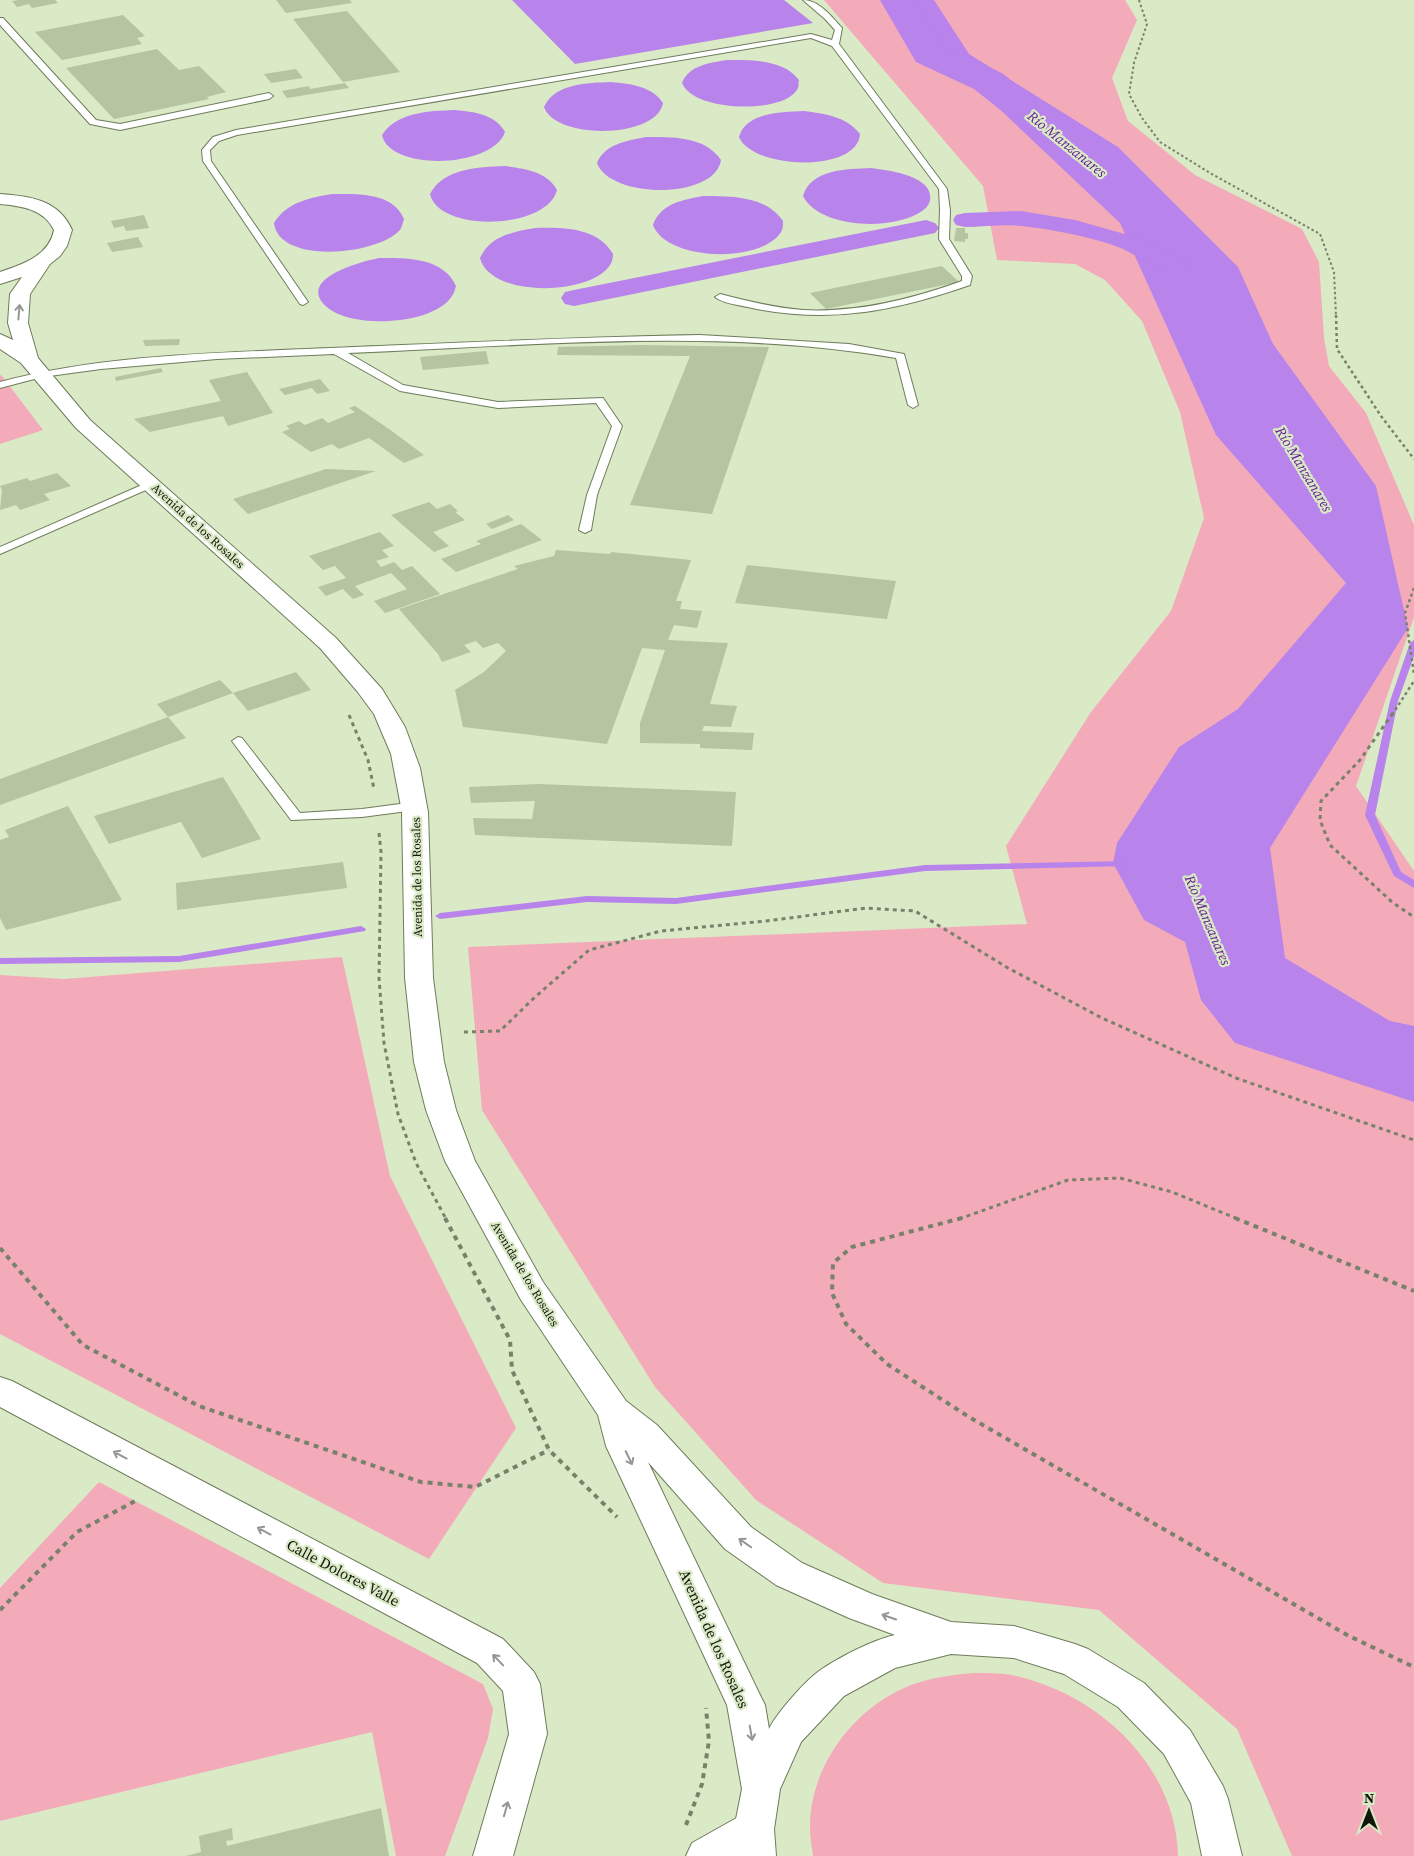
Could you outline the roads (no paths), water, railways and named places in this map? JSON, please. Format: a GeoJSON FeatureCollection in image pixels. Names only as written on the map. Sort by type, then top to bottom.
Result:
{"type":"FeatureCollection","features":[{"type":"Feature","properties":{"kind":"street"},"geometry":{"type":"LineString","coordinates":[[0,278],[23,270],[43,260],[59,245],[63,230],[56,217],[39,207],[5,196]]}},
{"type":"Feature","properties":{"kind":"street","name":"Avenida de los Rosales"},"geometry":{"type":"LineString","coordinates":[[35,366],[18,323],[20,294],[43,260]]}},
{"type":"Feature","properties":{"kind":"street","name":"Avenida de los Rosales"},"geometry":{"type":"LineString","coordinates":[[0,340],[35,366],[83,424],[328,643],[361,679],[386,714],[406,760],[415,806],[417,827],[419,978],[429,1062],[441,1110],[460,1161],[532,1290],[614,1411],[645,1435],[738,1538],[789,1574],[862,1607],[952,1638]]}},
{"type":"Feature","properties":{"kind":"street","name":"Calle Dolores Valle"},"geometry":{"type":"LineString","coordinates":[[0,1391],[490,1651],[521,1684],[528,1734],[493,1856]]}},
{"type":"Feature","properties":{"kind":"street","name":"Avenida de los Rosales"},"geometry":{"type":"LineString","coordinates":[[614,1411],[623,1446],[746,1706],[761,1789]]}},
{"type":"Feature","properties":{"kind":"street"},"geometry":{"type":"LineString","coordinates":[[706,1856],[755,1843],[761,1789],[788,1730],[831,1684],[887,1653],[952,1638],[1014,1642],[1075,1661],[1131,1695],[1176,1742],[1209,1799],[1235,1856]]}},
{"type":"Feature","properties":{"kind":"street"},"geometry":{"type":"LineString","coordinates":[[1209,1799],[1222,1856]]}},
{"type":"Feature","properties":{"kind":"lane"},"geometry":{"type":"LineString","coordinates":[[806,0],[828,17],[839,30]]}},
{"type":"Feature","properties":{"kind":"lane"},"geometry":{"type":"LineString","coordinates":[[0,20],[93,122],[120,127],[269,96]]}},
{"type":"Feature","properties":{"kind":"lane"},"geometry":{"type":"LineString","coordinates":[[304,302],[207,161],[206,150],[216,139],[236,133],[395,105],[839,30]]}},
{"type":"Feature","properties":{"kind":"lane"},"geometry":{"type":"LineString","coordinates":[[835,44],[839,30]]}},
{"type":"Feature","properties":{"kind":"lane"},"geometry":{"type":"LineString","coordinates":[[720,297],[802,312],[844,312],[944,291],[967,283],[966,276],[944,239],[945,210],[943,189],[835,44],[811,36]]}},
{"type":"Feature","properties":{"kind":"lane"},"geometry":{"type":"LineString","coordinates":[[0,385],[35,366],[101,366],[217,356],[619,339],[700,338],[849,347],[900,356],[913,405]]}},
{"type":"Feature","properties":{"kind":"lane"},"geometry":{"type":"LineString","coordinates":[[335,351],[400,388],[498,405],[599,400],[617,426],[592,495],[585,530]]}},
{"type":"Feature","properties":{"kind":"lane"},"geometry":{"type":"LineString","coordinates":[[0,551],[150,484]]}},
{"type":"Feature","properties":{"kind":"lane"},"geometry":{"type":"LineString","coordinates":[[238,741],[296,817],[362,813],[415,806]]}},
{"type":"Feature","properties":{"kind":"water"},"geometry":{"type":"Polygon","coordinates":[[[512,0],[784,0],[813,23],[575,64],[512,0]]]}},
{"type":"Feature","properties":{"kind":"water"},"geometry":{"type":"Polygon","coordinates":[[[888,0],[934,0],[969,54],[1118,147],[1238,267],[1273,344],[1376,486],[1408,628],[1270,848],[1285,958],[1390,1021],[1414,1026],[1414,1102],[1235,1043],[1201,1000],[1185,942],[1144,920],[1113,863],[1117,843],[1179,747],[1238,709],[1346,583],[1216,435],[1120,223],[955,67],[920,48],[888,0]]]}},
{"type":"Feature","properties":{"kind":"water"},"geometry":{"type":"Polygon","coordinates":[[[727,60],[776,64],[792,73],[799,80],[798,88],[790,96],[777,102],[760,106],[740,106],[721,105],[704,100],[690,93],[682,83],[685,77],[695,69],[707,64],[727,60]]]}},
{"type":"Feature","properties":{"kind":"water"},"geometry":{"type":"Polygon","coordinates":[[[611,82],[633,85],[653,93],[663,103],[657,115],[643,123],[626,129],[585,130],[566,125],[552,118],[544,107],[549,99],[564,89],[583,84],[611,82]]]}},
{"type":"Feature","properties":{"kind":"water"},"geometry":{"type":"Polygon","coordinates":[[[455,110],[477,113],[490,118],[496,121],[505,132],[497,144],[482,153],[463,159],[442,161],[421,160],[403,155],[389,147],[382,135],[388,127],[405,117],[424,112],[455,110]]]}},
{"type":"Feature","properties":{"kind":"water"},"geometry":{"type":"Polygon","coordinates":[[[804,111],[835,117],[848,123],[860,134],[855,147],[842,156],[825,161],[783,161],[764,156],[748,148],[739,137],[743,129],[757,118],[776,113],[804,111]]]}},
{"type":"Feature","properties":{"kind":"water"},"geometry":{"type":"Polygon","coordinates":[[[646,137],[677,138],[697,142],[714,152],[721,160],[714,173],[701,182],[683,188],[662,190],[640,188],[621,183],[606,175],[597,163],[605,151],[611,147],[646,137]]]}},
{"type":"Feature","properties":{"kind":"water"},"geometry":{"type":"Polygon","coordinates":[[[505,166],[535,172],[553,184],[557,190],[549,203],[534,213],[515,219],[493,222],[472,220],[452,215],[438,207],[430,194],[436,185],[453,174],[473,168],[505,166]]]}},
{"type":"Feature","properties":{"kind":"water"},"geometry":{"type":"Polygon","coordinates":[[[871,168],[905,175],[922,183],[928,188],[930,195],[927,206],[910,217],[894,222],[877,224],[858,223],[841,221],[825,215],[812,207],[803,196],[807,187],[814,180],[831,172],[871,168]]]}},
{"type":"Feature","properties":{"kind":"water"},"geometry":{"type":"Polygon","coordinates":[[[332,194],[363,195],[383,199],[399,210],[404,219],[401,229],[388,239],[372,245],[352,250],[331,252],[310,250],[293,245],[280,236],[274,223],[285,210],[307,199],[332,194]]]}},
{"type":"Feature","properties":{"kind":"water"},"geometry":{"type":"Polygon","coordinates":[[[703,196],[737,197],[758,202],[776,213],[783,221],[782,231],[770,242],[754,249],[735,253],[714,254],[694,251],[676,246],[661,237],[653,225],[661,212],[674,204],[703,196]]]}},
{"type":"Feature","properties":{"kind":"water"},"geometry":{"type":"Polygon","coordinates":[[[535,228],[578,230],[598,238],[613,254],[611,263],[599,275],[583,283],[563,287],[541,288],[520,286],[502,280],[488,271],[480,258],[490,245],[510,233],[535,228]]]}},
{"type":"Feature","properties":{"kind":"water"},"geometry":{"type":"Polygon","coordinates":[[[379,258],[412,259],[433,264],[450,276],[456,286],[453,294],[443,306],[429,313],[393,321],[355,319],[340,315],[328,308],[320,298],[319,289],[324,280],[358,263],[379,258]]]}},
{"type":"Feature","properties":{"kind":"waterway","name":"Río Manzanares"},"geometry":{"type":"LineString","coordinates":[[898,0],[929,54],[988,81],[1017,104]]}},
{"type":"Feature","properties":{"kind":"waterway"},"geometry":{"type":"LineString","coordinates":[[965,220],[1021,218],[1075,228],[1130,243],[1177,266]]}},
{"type":"Feature","properties":{"kind":"waterway"},"geometry":{"type":"LineString","coordinates":[[574,298],[926,228]]}},
{"type":"Feature","properties":{"kind":"waterway"},"geometry":{"type":"LineString","coordinates":[[1414,643],[1394,701],[1370,815],[1397,874],[1414,885]]}},
{"type":"Feature","properties":{"kind":"waterway"},"geometry":{"type":"LineString","coordinates":[[440,916],[587,899],[676,901],[925,868],[1126,864]]}},
{"type":"Feature","properties":{"kind":"waterway"},"geometry":{"type":"LineString","coordinates":[[0,961],[179,959],[361,929]]}}]}
